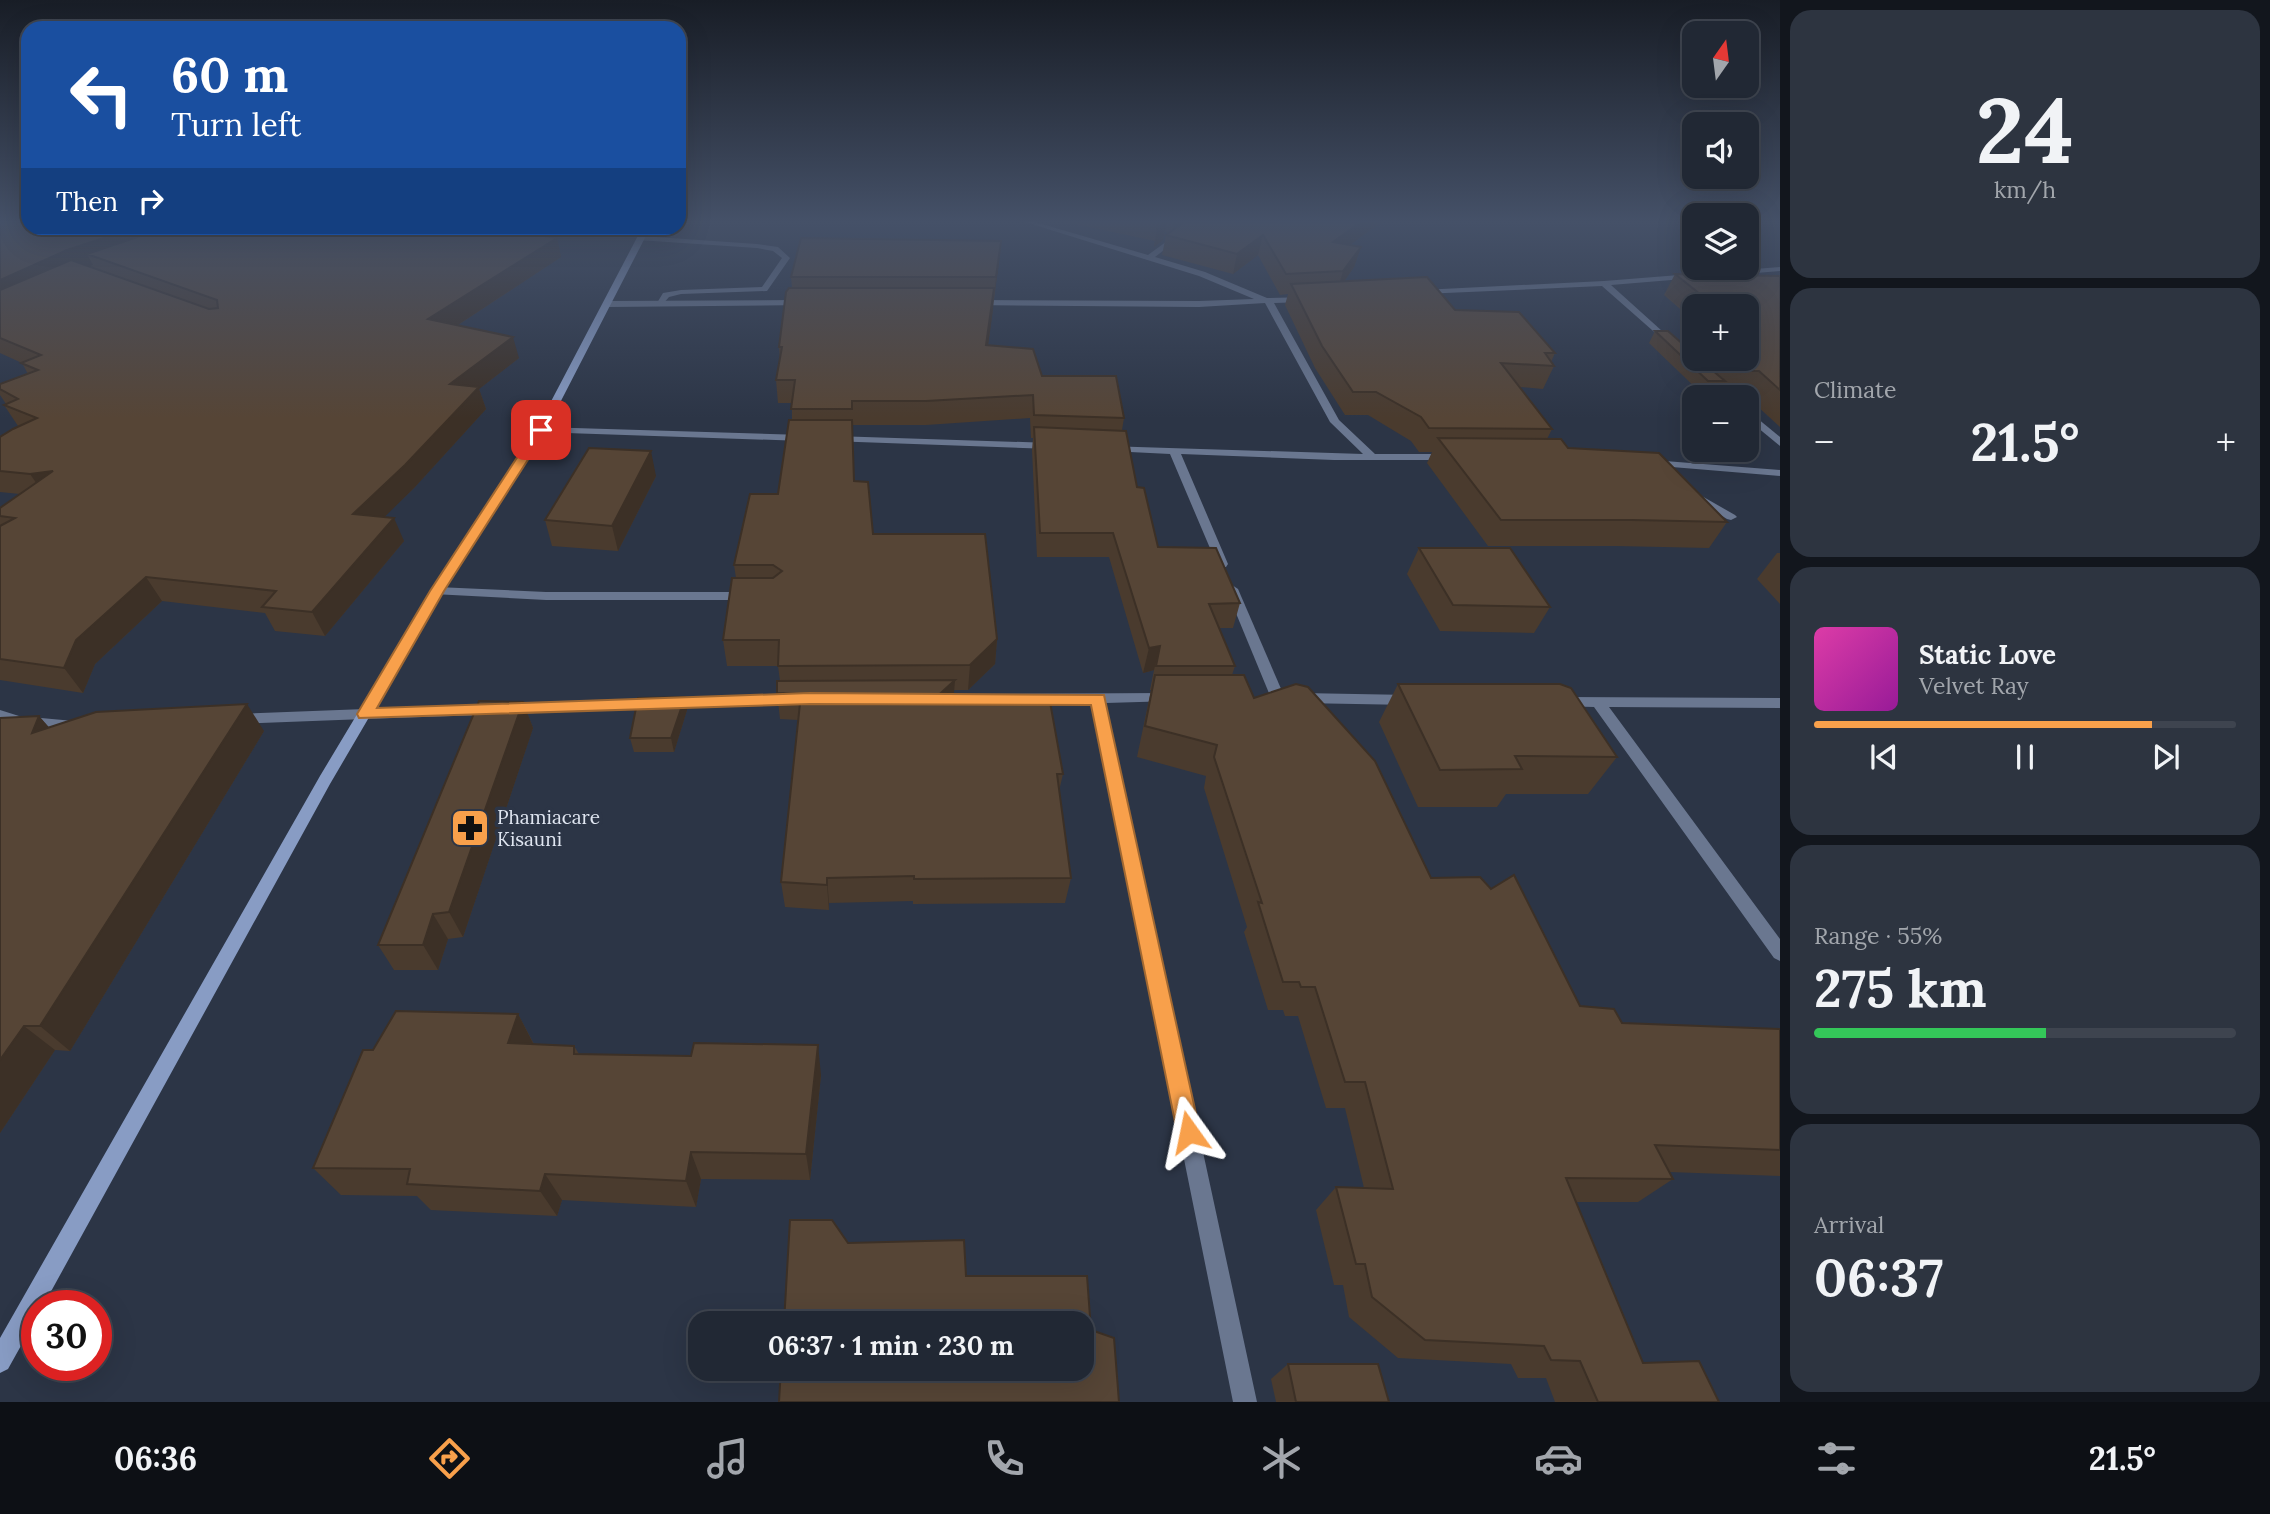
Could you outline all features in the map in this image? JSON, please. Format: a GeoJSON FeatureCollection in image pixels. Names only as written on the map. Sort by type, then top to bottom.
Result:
{"type":"FeatureCollection","features":[{"type":"Feature","properties":{"kind":"main road"},"geometry":{"type":"LineString","coordinates":[[0,1362],[325,780],[437,591],[541,430],[616,287]]}},
{"type":"Feature","properties":{"kind":"street"},"geometry":{"type":"LineString","coordinates":[[661,303],[666,295],[681,292],[765,287]]}},
{"type":"Feature","properties":{"kind":"street"},"geometry":{"type":"LineString","coordinates":[[1234,287],[1269,302],[1335,422],[1371,456]]}},
{"type":"Feature","properties":{"kind":"street"},"geometry":{"type":"LineString","coordinates":[[1410,292],[1521,287]]}},
{"type":"Feature","properties":{"kind":"street"},"geometry":{"type":"LineString","coordinates":[[1608,287],[1681,354]]}},
{"type":"Feature","properties":{"kind":"street"},"geometry":{"type":"LineString","coordinates":[[965,303],[1269,302],[1319,298]]}},
{"type":"Feature","properties":{"kind":"street"},"geometry":{"type":"LineString","coordinates":[[608,304],[813,303]]}},
{"type":"Feature","properties":{"kind":"street"},"geometry":{"type":"LineString","coordinates":[[1701,371],[1717,385]]}},
{"type":"Feature","properties":{"kind":"street"},"geometry":{"type":"LineString","coordinates":[[1759,424],[1780,443]]}},
{"type":"Feature","properties":{"kind":"street"},"geometry":{"type":"LineString","coordinates":[[541,430],[809,438]]}},
{"type":"Feature","properties":{"kind":"street"},"geometry":{"type":"LineString","coordinates":[[823,439],[1064,446]]}},
{"type":"Feature","properties":{"kind":"street"},"geometry":{"type":"LineString","coordinates":[[1101,447],[1464,457]]}},
{"type":"Feature","properties":{"kind":"street"},"geometry":{"type":"LineString","coordinates":[[1174,450],[1271,698],[1431,700]]}},
{"type":"Feature","properties":{"kind":"street"},"geometry":{"type":"LineString","coordinates":[[1731,517],[1644,462],[1780,473]]}},
{"type":"Feature","properties":{"kind":"street"},"geometry":{"type":"LineString","coordinates":[[437,591],[546,596],[762,597]]}},
{"type":"Feature","properties":{"kind":"street"},"geometry":{"type":"LineString","coordinates":[[218,720],[810,698]]}},
{"type":"Feature","properties":{"kind":"street"},"geometry":{"type":"LineString","coordinates":[[920,699],[1181,698]]}},
{"type":"Feature","properties":{"kind":"street"},"geometry":{"type":"LineString","coordinates":[[1098,699],[1245,1402]]}},
{"type":"Feature","properties":{"kind":"street"},"geometry":{"type":"LineString","coordinates":[[1543,701],[1780,703]]}},
{"type":"Feature","properties":{"kind":"street"},"geometry":{"type":"LineString","coordinates":[[1598,702],[1780,953]]}},
{"type":"Feature","properties":{"kind":"street"},"geometry":{"type":"LineString","coordinates":[[0,715],[18,721],[83,726]]}},
{"type":"Feature","properties":{"kind":"building"},"geometry":{"type":"Polygon","coordinates":[[[6,287],[148,287],[209,309],[218,308],[217,300],[181,287],[478,287],[428,319],[513,337],[450,384],[479,387],[405,465],[353,514],[394,518],[312,612],[262,607],[276,591],[146,577],[76,640],[64,668],[0,659],[0,526],[15,518],[0,516],[0,508],[53,471],[30,474],[0,471],[0,437],[37,418],[4,405],[18,399],[0,389],[0,384],[38,370],[21,363],[41,355],[0,338],[0,290],[6,287]]]}},
{"type":"Feature","properties":{"kind":"building"},"geometry":{"type":"Polygon","coordinates":[[[1293,287],[1436,287],[1455,310],[1519,312],[1555,353],[1545,353],[1554,366],[1501,363],[1552,429],[1429,428],[1421,417],[1376,392],[1353,392],[1322,346],[1293,287]]]}},
{"type":"Feature","properties":{"kind":"building"},"geometry":{"type":"Polygon","coordinates":[[[1692,287],[1780,287],[1780,390],[1759,371],[1759,294],[1700,294],[1692,287]]]}},
{"type":"Feature","properties":{"kind":"building"},"geometry":{"type":"Polygon","coordinates":[[[789,288],[994,288],[986,345],[1033,349],[1042,376],[1116,376],[1124,418],[1034,415],[1033,395],[926,401],[852,401],[852,409],[791,409],[795,380],[776,380],[782,347],[779,347],[786,292],[789,288]]]}},
{"type":"Feature","properties":{"kind":"building"},"geometry":{"type":"Polygon","coordinates":[[[1655,331],[1668,331],[1682,343],[1682,356],[1655,331]]]}},
{"type":"Feature","properties":{"kind":"building"},"geometry":{"type":"Polygon","coordinates":[[[1697,371],[1713,371],[1725,381],[1708,381],[1697,371]]]}},
{"type":"Feature","properties":{"kind":"building"},"geometry":{"type":"Polygon","coordinates":[[[789,420],[852,420],[854,481],[868,482],[873,534],[985,534],[997,639],[970,665],[778,666],[779,640],[723,640],[732,578],[773,578],[782,571],[773,565],[734,565],[750,494],[778,494],[789,420]]]}},
{"type":"Feature","properties":{"kind":"building"},"geometry":{"type":"Polygon","coordinates":[[[1034,427],[1126,431],[1137,487],[1144,488],[1158,547],[1216,548],[1240,603],[1209,604],[1235,666],[1156,666],[1160,646],[1149,648],[1113,533],[1040,533],[1034,427]]]}},
{"type":"Feature","properties":{"kind":"building"},"geometry":{"type":"Polygon","coordinates":[[[1438,438],[1561,439],[1568,448],[1659,453],[1727,522],[1501,520],[1438,438]]]}},
{"type":"Feature","properties":{"kind":"building"},"geometry":{"type":"Polygon","coordinates":[[[589,448],[651,451],[612,526],[545,520],[589,448]]]}},
{"type":"Feature","properties":{"kind":"building"},"geometry":{"type":"Polygon","coordinates":[[[1419,548],[1510,548],[1550,607],[1453,605],[1419,548]]]}},
{"type":"Feature","properties":{"kind":"building"},"geometry":{"type":"Polygon","coordinates":[[[1155,675],[1244,675],[1254,698],[1296,684],[1308,687],[1375,761],[1431,878],[1480,877],[1491,889],[1514,875],[1580,1006],[1614,1009],[1622,1023],[1780,1029],[1780,1150],[1655,1145],[1673,1179],[1566,1178],[1643,1363],[1699,1361],[1719,1402],[1598,1402],[1580,1361],[1551,1360],[1544,1346],[1425,1340],[1372,1297],[1365,1264],[1356,1264],[1336,1187],[1393,1189],[1365,1082],[1345,1082],[1315,987],[1301,987],[1299,982],[1283,982],[1258,902],[1262,903],[1214,757],[1217,745],[1145,726],[1155,675]]]}},
{"type":"Feature","properties":{"kind":"building"},"geometry":{"type":"Polygon","coordinates":[[[955,680],[931,702],[1050,702],[1063,774],[1057,774],[1071,878],[914,879],[914,876],[827,878],[827,885],[781,882],[801,694],[777,693],[777,681],[955,680]]]}},
{"type":"Feature","properties":{"kind":"building"},"geometry":{"type":"Polygon","coordinates":[[[1398,684],[1560,684],[1571,688],[1617,757],[1515,756],[1522,769],[1440,770],[1398,684]]]}},
{"type":"Feature","properties":{"kind":"building"},"geometry":{"type":"Polygon","coordinates":[[[685,697],[671,738],[630,738],[638,698],[685,697]]]}},
{"type":"Feature","properties":{"kind":"building"},"geometry":{"type":"Polygon","coordinates":[[[479,701],[523,702],[449,912],[433,914],[423,945],[378,945],[479,701]]]}},
{"type":"Feature","properties":{"kind":"building"},"geometry":{"type":"Polygon","coordinates":[[[247,704],[40,1026],[24,1026],[0,1060],[0,718],[39,716],[32,733],[96,712],[247,704]]]}},
{"type":"Feature","properties":{"kind":"building"},"geometry":{"type":"Polygon","coordinates":[[[396,1011],[518,1014],[508,1043],[574,1046],[574,1054],[691,1056],[694,1043],[818,1045],[806,1154],[691,1152],[686,1181],[545,1174],[540,1191],[407,1184],[410,1169],[313,1168],[363,1050],[373,1050],[396,1011]]]}},
{"type":"Feature","properties":{"kind":"building"},"geometry":{"type":"Polygon","coordinates":[[[790,1220],[832,1220],[848,1243],[964,1240],[966,1276],[1087,1276],[1090,1311],[785,1311],[790,1220]]]}},
{"type":"Feature","properties":{"kind":"building"},"geometry":{"type":"Polygon","coordinates":[[[1094,1331],[1114,1338],[1119,1402],[779,1402],[780,1381],[1094,1381],[1094,1331]]]}},
{"type":"Feature","properties":{"kind":"building"},"geometry":{"type":"Polygon","coordinates":[[[1288,1364],[1378,1364],[1389,1402],[1296,1402],[1288,1364]]]}},
{"type":"Feature","properties":{"kind":"place","name":"Phamiacare Kisauni"},"geometry":{"type":"Point","coordinates":[470,828]}},
{"type":"Feature","properties":{"kind":"route"},"geometry":{"type":"LineString","coordinates":[[541,430],[437,591],[365,714],[810,698],[1098,699],[1189,1132]]}}]}
